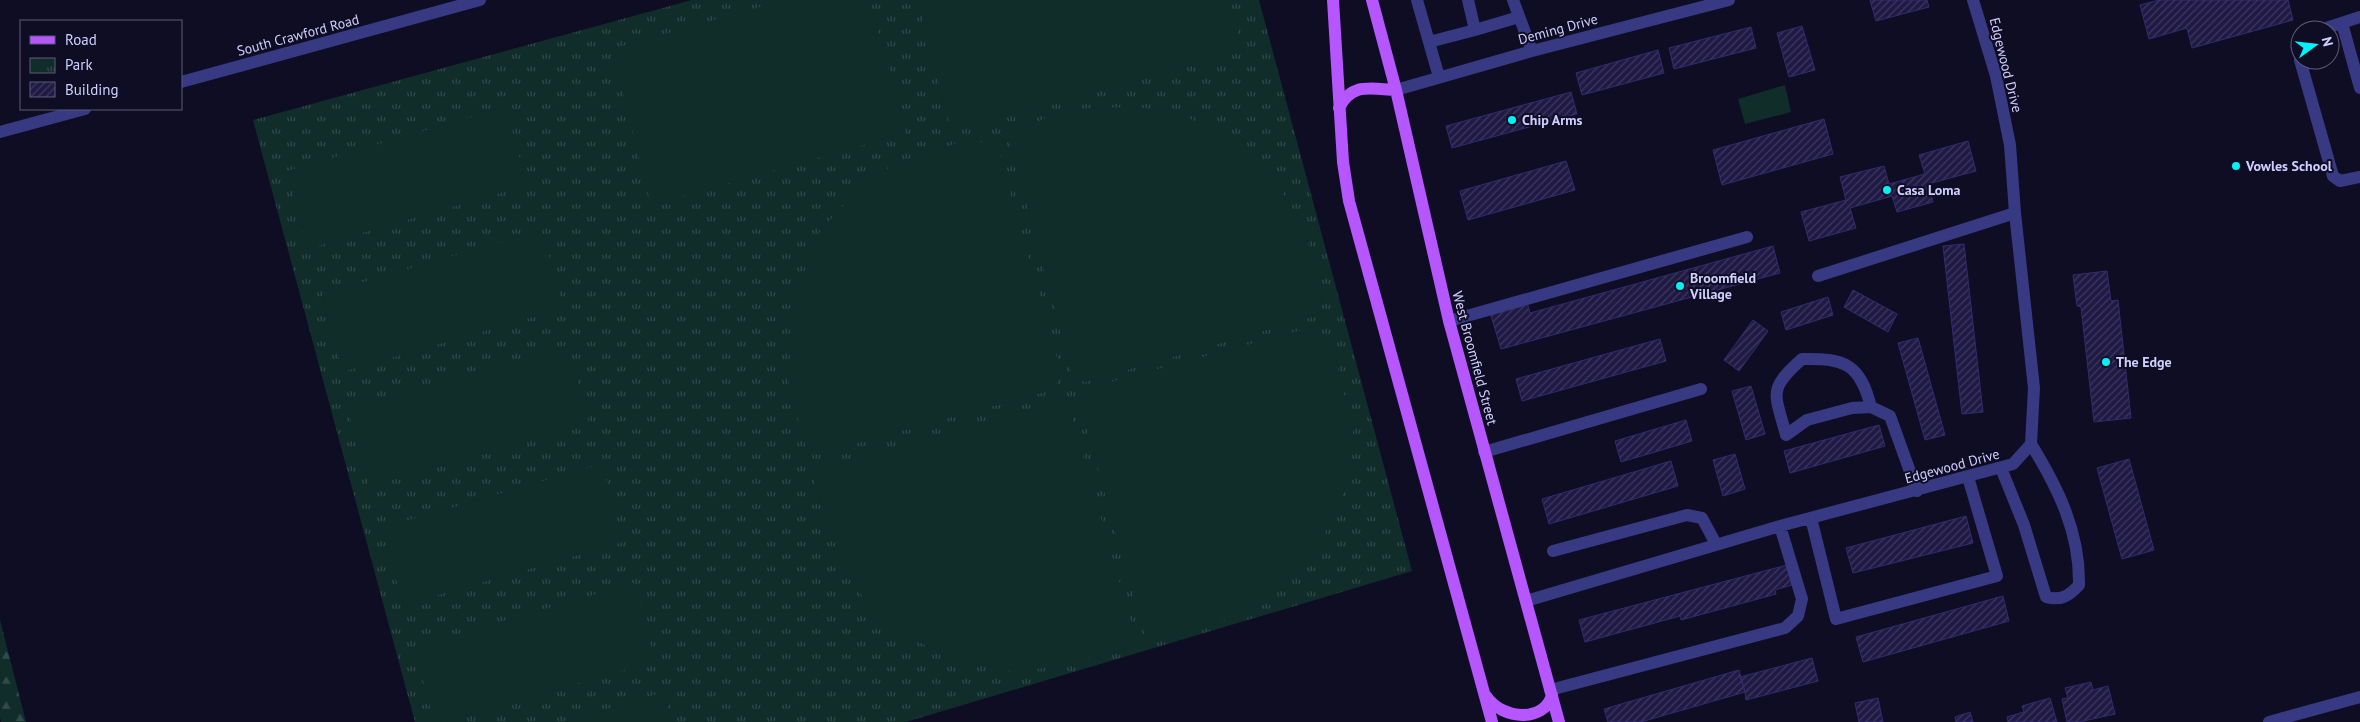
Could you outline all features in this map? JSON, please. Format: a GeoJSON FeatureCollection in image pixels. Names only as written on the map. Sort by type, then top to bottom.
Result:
{"type":"FeatureCollection","features":[{"type":"Feature","properties":{"kind":"main road"},"geometry":{"type":"LineString","coordinates":[[1334,0],[1339,108],[1349,201],[1492,722]]}},
{"type":"Feature","properties":{"kind":"main road","name":"West Broomfield Street"},"geometry":{"type":"LineString","coordinates":[[1372,0],[1396,90],[1449,321],[1559,722]]}},
{"type":"Feature","properties":{"kind":"main road"},"geometry":{"type":"LineString","coordinates":[[1339,108],[1347,95],[1358,89],[1396,90]]}},
{"type":"Feature","properties":{"kind":"main road"},"geometry":{"type":"LineString","coordinates":[[1484,692],[1497,708],[1519,720],[1540,717],[1549,705],[1551,692]]}},
{"type":"Feature","properties":{"kind":"street","name":"South Crawford Road"},"geometry":{"type":"LineString","coordinates":[[182,82],[480,0]]}},
{"type":"Feature","properties":{"kind":"street"},"geometry":{"type":"LineString","coordinates":[[1417,0],[1439,77]]}},
{"type":"Feature","properties":{"kind":"street"},"geometry":{"type":"LineString","coordinates":[[1468,0],[1476,30]]}},
{"type":"Feature","properties":{"kind":"street"},"geometry":{"type":"LineString","coordinates":[[1513,0],[1532,51]]}},
{"type":"Feature","properties":{"kind":"street","name":"Deming Drive"},"geometry":{"type":"LineString","coordinates":[[1396,90],[1532,51],[1729,0]]}},
{"type":"Feature","properties":{"kind":"street","name":"Edgewood Drive"},"geometry":{"type":"LineString","coordinates":[[1526,600],[1780,526],[2014,464],[2031,444],[2034,388],[2014,213],[2010,145],[1996,76],[1973,0]]}},
{"type":"Feature","properties":{"kind":"street"},"geometry":{"type":"LineString","coordinates":[[1429,42],[1519,17]]}},
{"type":"Feature","properties":{"kind":"street"},"geometry":{"type":"LineString","coordinates":[[2360,17],[2342,23],[2360,88]]}},
{"type":"Feature","properties":{"kind":"street"},"geometry":{"type":"LineString","coordinates":[[2303,70],[2333,176],[2340,181],[2360,177]]}},
{"type":"Feature","properties":{"kind":"street"},"geometry":{"type":"LineString","coordinates":[[0,132],[81,110]]}},
{"type":"Feature","properties":{"kind":"street"},"geometry":{"type":"LineString","coordinates":[[1818,276],[2014,213]]}},
{"type":"Feature","properties":{"kind":"street"},"geometry":{"type":"LineString","coordinates":[[1449,321],[1747,237]]}},
{"type":"Feature","properties":{"kind":"street"},"geometry":{"type":"LineString","coordinates":[[1871,407],[1867,388],[1854,368],[1835,360],[1802,360],[1779,382],[1775,394],[1786,435],[1807,420],[1852,408],[1871,407],[1890,416],[1917,491]]}},
{"type":"Feature","properties":{"kind":"street"},"geometry":{"type":"LineString","coordinates":[[1484,452],[1700,389]]}},
{"type":"Feature","properties":{"kind":"street"},"geometry":{"type":"LineString","coordinates":[[2001,468],[2024,526],[2046,597],[2054,599],[2068,597],[2079,585],[2079,568],[2071,524],[2054,482],[2031,444]]}},
{"type":"Feature","properties":{"kind":"street"},"geometry":{"type":"LineString","coordinates":[[1811,518],[1836,619],[1997,576],[1968,477]]}},
{"type":"Feature","properties":{"kind":"street"},"geometry":{"type":"LineString","coordinates":[[1552,550],[1687,516],[1702,518],[1716,544]]}},
{"type":"Feature","properties":{"kind":"street"},"geometry":{"type":"LineString","coordinates":[[1551,692],[1785,628],[1798,616],[1802,599],[1780,526]]}},
{"type":"Feature","properties":{"kind":"street"},"geometry":{"type":"LineString","coordinates":[[2269,722],[2360,697]]}},
{"type":"Feature","properties":{"kind":"green space"},"geometry":{"type":"Polygon","coordinates":[[[692,0],[1259,0],[1412,571],[906,722],[415,722],[253,120],[692,0]]]}},
{"type":"Feature","properties":{"kind":"green space"},"geometry":{"type":"Polygon","coordinates":[[[784,0],[870,0],[906,133],[651,205],[612,49],[784,0]]]}},
{"type":"Feature","properties":{"kind":"green space"},"geometry":{"type":"Polygon","coordinates":[[[918,0],[1230,0],[1243,52],[951,130],[918,0]]]}},
{"type":"Feature","properties":{"kind":"green space"},"geometry":{"type":"Polygon","coordinates":[[[1785,85],[1791,112],[1745,124],[1738,99],[1785,85]]]}},
{"type":"Feature","properties":{"kind":"green space"},"geometry":{"type":"Polygon","coordinates":[[[506,107],[527,185],[307,249],[287,171],[506,107]]]}},
{"type":"Feature","properties":{"kind":"green space"},"geometry":{"type":"Polygon","coordinates":[[[1138,107],[1183,115],[1237,143],[1279,187],[1303,226],[1323,294],[1316,316],[1085,382],[1072,375],[1008,135],[1044,119],[1087,108],[1138,107]]]}},
{"type":"Feature","properties":{"kind":"green space"},"geometry":{"type":"Polygon","coordinates":[[[960,142],[996,142],[1062,375],[1052,390],[809,456],[789,389],[791,307],[820,231],[855,193],[894,164],[960,142]]]}},
{"type":"Feature","properties":{"kind":"green space"},"geometry":{"type":"Polygon","coordinates":[[[542,230],[563,308],[343,372],[322,294],[542,230]]]}},
{"type":"Feature","properties":{"kind":"green space"},"geometry":{"type":"Polygon","coordinates":[[[1313,327],[1332,342],[1353,432],[1342,499],[1313,557],[1253,612],[1147,643],[1079,402],[1085,389],[1313,327]]]}},
{"type":"Feature","properties":{"kind":"green space"},"geometry":{"type":"Polygon","coordinates":[[[568,345],[589,423],[369,487],[348,409],[568,345]]]}},
{"type":"Feature","properties":{"kind":"green space"},"geometry":{"type":"Polygon","coordinates":[[[1057,401],[1070,411],[1138,646],[1063,665],[1016,672],[968,663],[911,639],[876,616],[845,571],[811,472],[1057,401]]]}},
{"type":"Feature","properties":{"kind":"green space"},"geometry":{"type":"Polygon","coordinates":[[[602,464],[623,542],[403,605],[382,528],[602,464]]]}},
{"type":"Feature","properties":{"kind":"green space"},"geometry":{"type":"Polygon","coordinates":[[[634,583],[655,661],[443,722],[434,722],[414,647],[634,583]]]}},
{"type":"Feature","properties":{"kind":"green space"},"geometry":{"type":"Polygon","coordinates":[[[0,620],[26,722],[1,722],[0,620]]]}},
{"type":"Feature","properties":{"kind":"green space"},"geometry":{"type":"Polygon","coordinates":[[[664,692],[672,722],[562,722],[664,692]]]}},
{"type":"Feature","properties":{"kind":"building"},"geometry":{"type":"Polygon","coordinates":[[[1870,0],[1927,0],[1929,7],[1876,21],[1870,0]]]}},
{"type":"Feature","properties":{"kind":"building"},"geometry":{"type":"Polygon","coordinates":[[[2159,0],[2288,0],[2293,20],[2192,48],[2187,28],[2149,39],[2140,5],[2159,0]]]}},
{"type":"Feature","properties":{"kind":"building"},"geometry":{"type":"Polygon","coordinates":[[[1802,26],[1815,70],[1789,77],[1777,33],[1802,26]]]}},
{"type":"Feature","properties":{"kind":"building"},"geometry":{"type":"Polygon","coordinates":[[[1751,27],[1756,48],[1674,69],[1669,48],[1751,27]]]}},
{"type":"Feature","properties":{"kind":"building"},"geometry":{"type":"Polygon","coordinates":[[[1658,50],[1664,73],[1582,95],[1576,73],[1658,50]]]}},
{"type":"Feature","properties":{"kind":"building","name":"Chip Arms"},"geometry":{"type":"Polygon","coordinates":[[[1571,92],[1577,114],[1452,148],[1446,126],[1571,92]]]}},
{"type":"Feature","properties":{"kind":"building"},"geometry":{"type":"Polygon","coordinates":[[[1824,119],[1833,154],[1722,185],[1713,150],[1824,119]]]}},
{"type":"Feature","properties":{"kind":"building","name":"Casa Loma"},"geometry":{"type":"Polygon","coordinates":[[[1968,141],[1976,171],[1928,184],[1933,202],[1897,212],[1892,196],[1850,208],[1856,228],[1809,241],[1801,212],[1846,200],[1840,177],[1884,166],[1889,184],[1925,174],[1919,155],[1968,141]]]}},
{"type":"Feature","properties":{"kind":"building"},"geometry":{"type":"Polygon","coordinates":[[[1566,161],[1575,190],[1468,220],[1460,191],[1566,161]]]}},
{"type":"Feature","properties":{"kind":"building"},"geometry":{"type":"Polygon","coordinates":[[[1964,244],[1983,412],[1962,414],[1943,246],[1964,244]]]}},
{"type":"Feature","properties":{"kind":"building","name":"Broomfield Village"},"geometry":{"type":"Polygon","coordinates":[[[1773,246],[1780,273],[1501,349],[1489,309],[1526,299],[1530,313],[1773,246]]]}},
{"type":"Feature","properties":{"kind":"building","name":"The Edge"},"geometry":{"type":"Polygon","coordinates":[[[2107,271],[2111,301],[2118,300],[2131,418],[2094,422],[2081,307],[2077,306],[2073,275],[2107,271]]]}},
{"type":"Feature","properties":{"kind":"building"},"geometry":{"type":"Polygon","coordinates":[[[1853,290],[1897,314],[1888,332],[1844,307],[1853,290]]]}},
{"type":"Feature","properties":{"kind":"building"},"geometry":{"type":"Polygon","coordinates":[[[1828,297],[1833,315],[1786,330],[1781,312],[1828,297]]]}},
{"type":"Feature","properties":{"kind":"building"},"geometry":{"type":"Polygon","coordinates":[[[1753,320],[1768,331],[1739,371],[1724,360],[1753,320]]]}},
{"type":"Feature","properties":{"kind":"building"},"geometry":{"type":"Polygon","coordinates":[[[1918,338],[1945,435],[1925,440],[1898,343],[1918,338]]]}},
{"type":"Feature","properties":{"kind":"building"},"geometry":{"type":"Polygon","coordinates":[[[1660,339],[1666,361],[1522,401],[1516,379],[1660,339]]]}},
{"type":"Feature","properties":{"kind":"building"},"geometry":{"type":"Polygon","coordinates":[[[1751,386],[1765,434],[1746,440],[1732,391],[1751,386]]]}},
{"type":"Feature","properties":{"kind":"building"},"geometry":{"type":"Polygon","coordinates":[[[1686,420],[1692,441],[1621,462],[1615,441],[1686,420]]]}},
{"type":"Feature","properties":{"kind":"building"},"geometry":{"type":"Polygon","coordinates":[[[1879,425],[1885,446],[1790,473],[1784,451],[1879,425]]]}},
{"type":"Feature","properties":{"kind":"building"},"geometry":{"type":"Polygon","coordinates":[[[1735,454],[1745,489],[1723,496],[1713,460],[1735,454]]]}},
{"type":"Feature","properties":{"kind":"building"},"geometry":{"type":"Polygon","coordinates":[[[2129,459],[2154,550],[2122,559],[2097,468],[2129,459]]]}},
{"type":"Feature","properties":{"kind":"building"},"geometry":{"type":"Polygon","coordinates":[[[1671,461],[1678,486],[1549,524],[1542,499],[1671,461]]]}},
{"type":"Feature","properties":{"kind":"building"},"geometry":{"type":"Polygon","coordinates":[[[1966,516],[1973,543],[1853,573],[1846,548],[1966,516]]]}},
{"type":"Feature","properties":{"kind":"building"},"geometry":{"type":"Polygon","coordinates":[[[1787,565],[1792,585],[1775,590],[1776,594],[1681,620],[1680,616],[1585,642],[1579,620],[1787,565]]]}},
{"type":"Feature","properties":{"kind":"building"},"geometry":{"type":"Polygon","coordinates":[[[2003,596],[2009,621],[1863,662],[1856,637],[2003,596]]]}},
{"type":"Feature","properties":{"kind":"building"},"geometry":{"type":"Polygon","coordinates":[[[1812,658],[1818,681],[1746,700],[1740,677],[1812,658]]]}},
{"type":"Feature","properties":{"kind":"building"},"geometry":{"type":"Polygon","coordinates":[[[1739,670],[1745,692],[1641,722],[1608,722],[1604,709],[1739,670]]]}},
{"type":"Feature","properties":{"kind":"building"},"geometry":{"type":"Polygon","coordinates":[[[2091,682],[2093,690],[2108,686],[2115,714],[2079,722],[2067,722],[2062,699],[2068,698],[2065,688],[2091,682]]]}},
{"type":"Feature","properties":{"kind":"building"},"geometry":{"type":"Polygon","coordinates":[[[1878,698],[1883,722],[1859,722],[1855,703],[1878,698]]]}},
{"type":"Feature","properties":{"kind":"building"},"geometry":{"type":"Polygon","coordinates":[[[2050,698],[2057,722],[2008,722],[2007,717],[2024,712],[2022,706],[2050,698]]]}},
{"type":"Feature","properties":{"kind":"building"},"geometry":{"type":"Polygon","coordinates":[[[1970,712],[1973,722],[1956,722],[1955,717],[1970,712]]]}},
{"type":"Feature","properties":{"kind":"place","name":"Chip Arms"},"geometry":{"type":"Point","coordinates":[1512,120]}},
{"type":"Feature","properties":{"kind":"place","name":"Vowles School"},"geometry":{"type":"Point","coordinates":[2236,166]}},
{"type":"Feature","properties":{"kind":"place","name":"Casa Loma"},"geometry":{"type":"Point","coordinates":[1887,190]}},
{"type":"Feature","properties":{"kind":"place","name":"Broomfield Village"},"geometry":{"type":"Point","coordinates":[1680,286]}},
{"type":"Feature","properties":{"kind":"place","name":"The Edge"},"geometry":{"type":"Point","coordinates":[2106,362]}}]}
